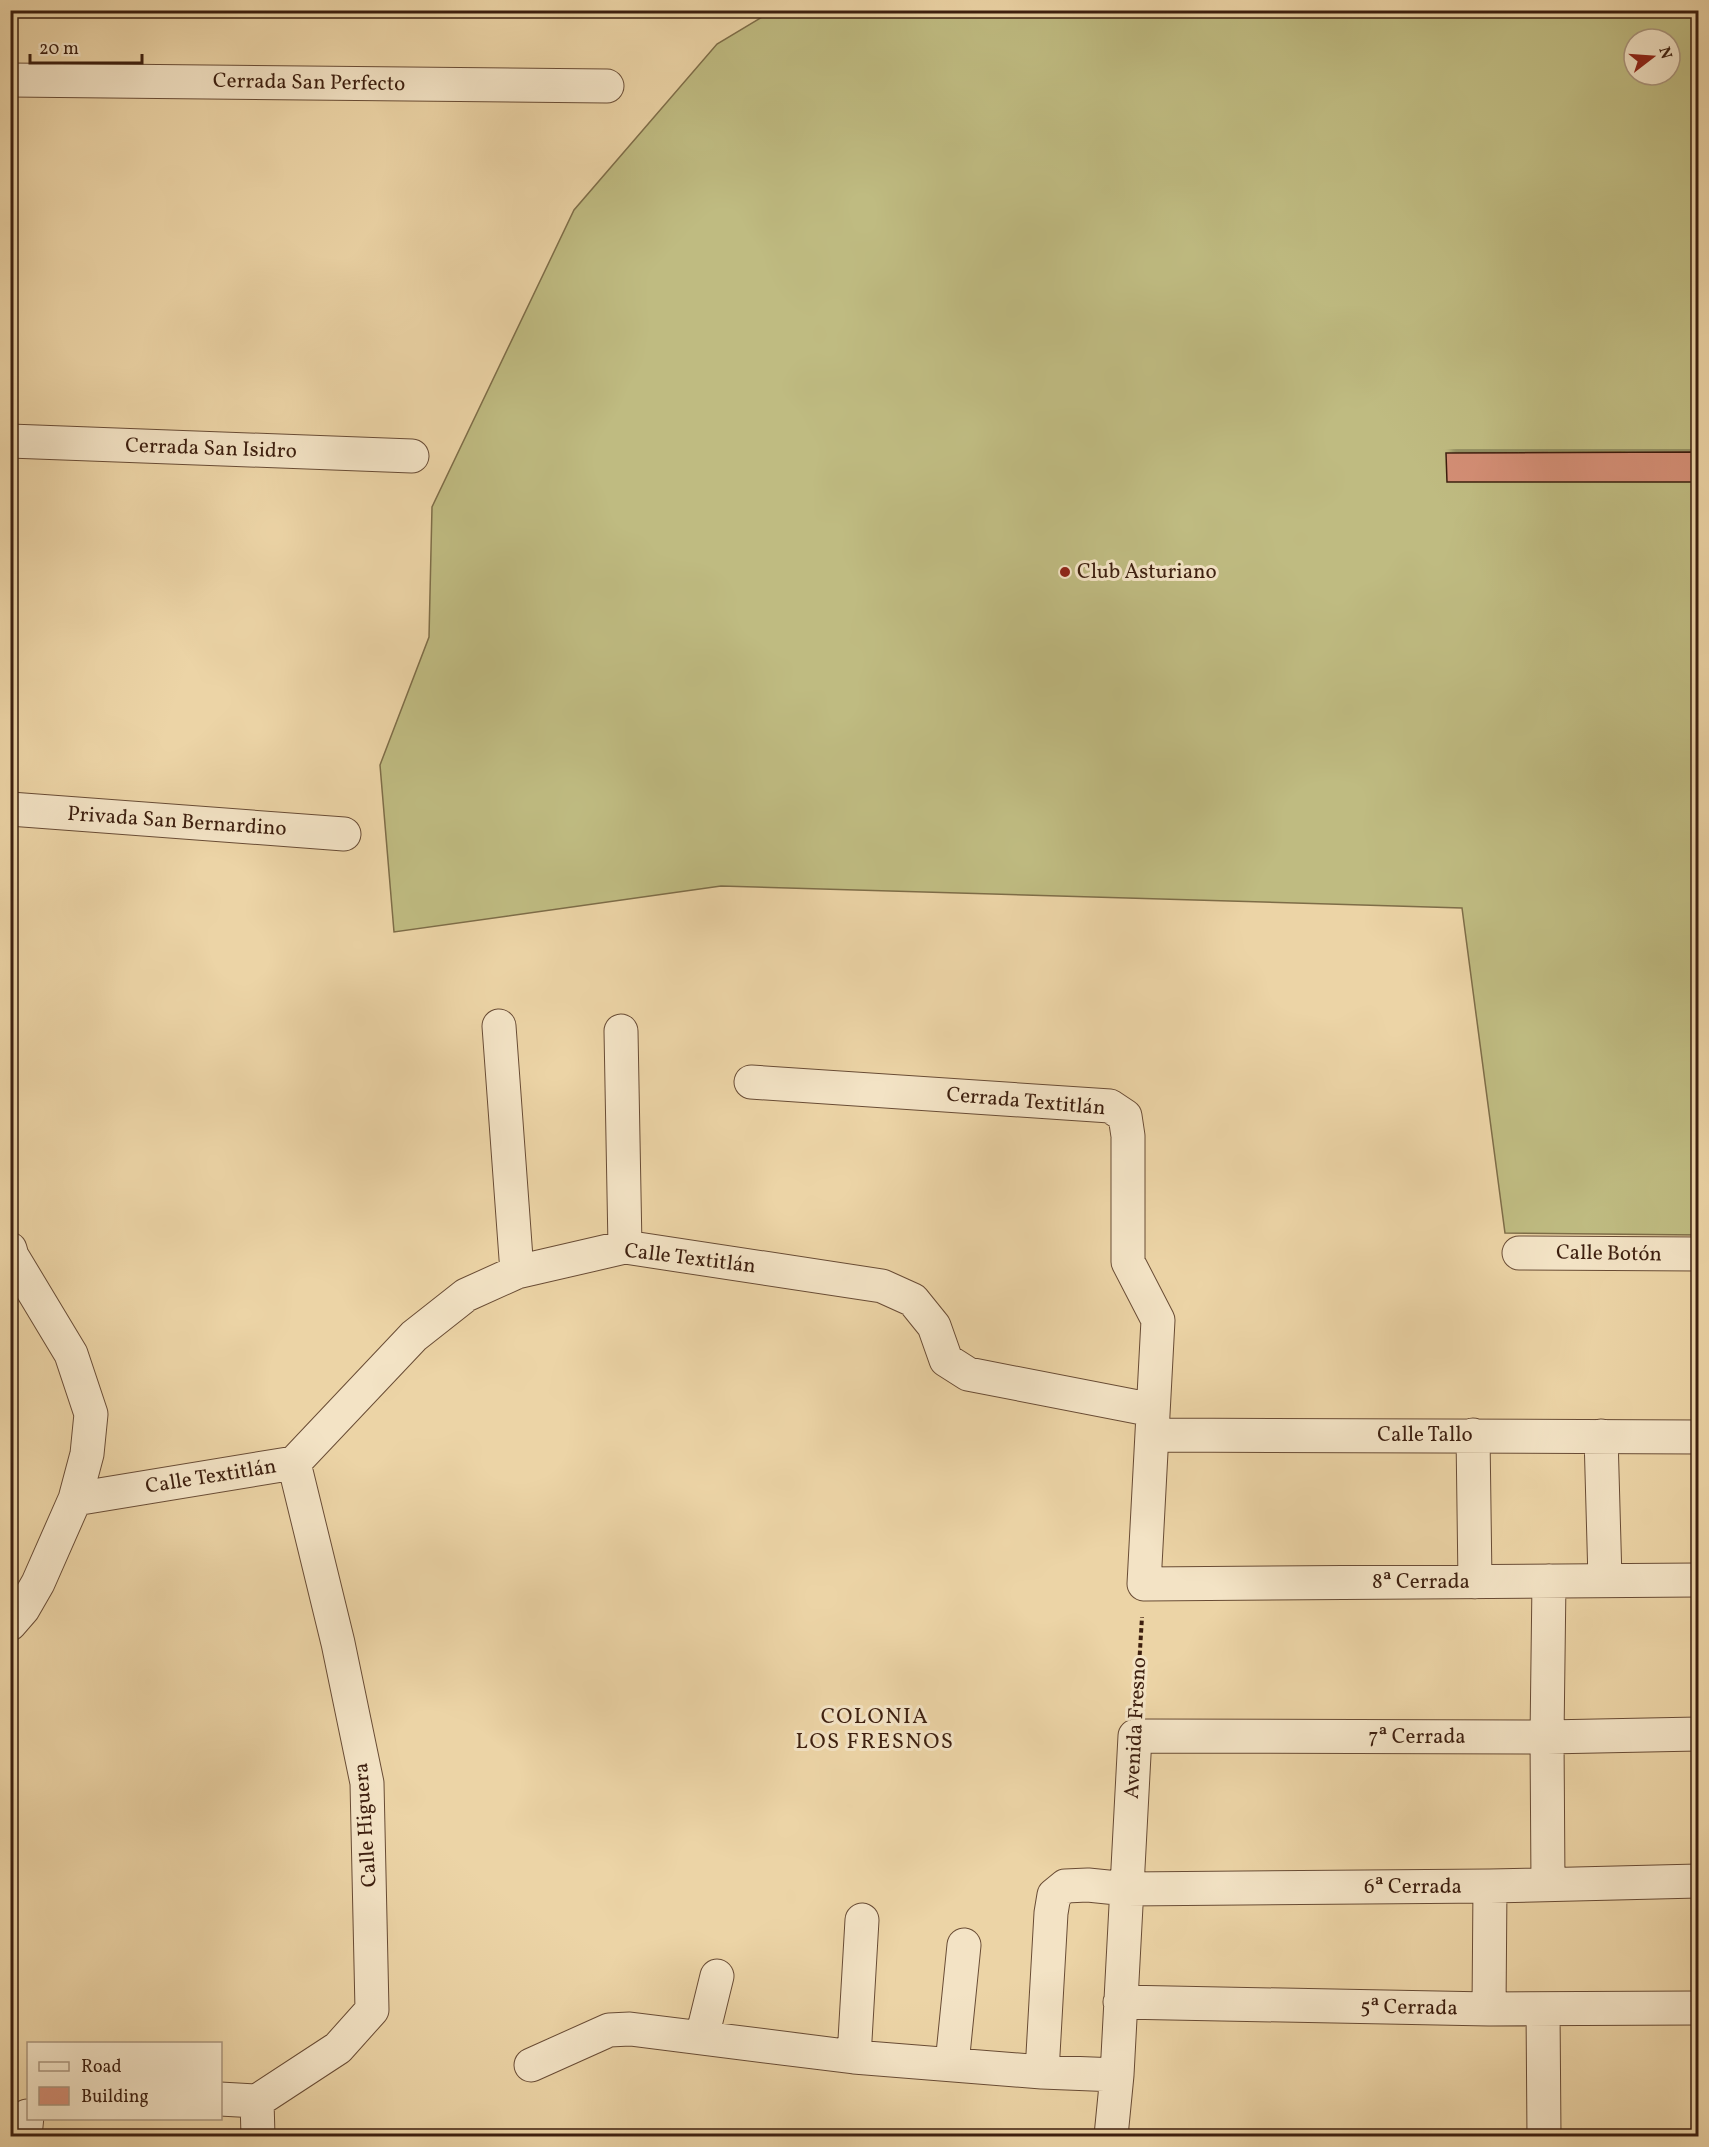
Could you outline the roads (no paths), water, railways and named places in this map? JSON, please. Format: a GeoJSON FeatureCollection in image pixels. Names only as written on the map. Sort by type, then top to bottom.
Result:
{"type":"FeatureCollection","features":[{"type":"Feature","properties":{"kind":"street","name":"Cerrada San Perfecto"},"geometry":{"type":"LineString","coordinates":[[10,80],[607,86]]}},
{"type":"Feature","properties":{"kind":"street","name":"Cerrada San Isidro"},"geometry":{"type":"LineString","coordinates":[[10,441],[412,456]]}},
{"type":"Feature","properties":{"kind":"street","name":"Privada San Bernardino"},"geometry":{"type":"LineString","coordinates":[[10,810],[344,834]]}},
{"type":"Feature","properties":{"kind":"street"},"geometry":{"type":"LineString","coordinates":[[499,1026],[517,1272]]}},
{"type":"Feature","properties":{"kind":"street"},"geometry":{"type":"LineString","coordinates":[[621,1031],[625,1246]]}},
{"type":"Feature","properties":{"kind":"street","name":"Cerrada Textitlán"},"geometry":{"type":"LineString","coordinates":[[751,1082],[1110,1106],[1125,1116],[1128,1136],[1128,1262],[1158,1320],[1152,1423]]}},
{"type":"Feature","properties":{"kind":"street","name":"Calle Textitlán"},"geometry":{"type":"LineString","coordinates":[[75,1499],[294,1464],[414,1336],[466,1295],[517,1272],[625,1246],[882,1286],[913,1300],[934,1326],[946,1360],[969,1374],[1152,1423]]}},
{"type":"Feature","properties":{"kind":"street"},"geometry":{"type":"LineString","coordinates":[[10,1249],[71,1354],[91,1414],[87,1454],[75,1499],[38,1583],[23,1609],[10,1624]]}},
{"type":"Feature","properties":{"kind":"street","name":"Calle Botón"},"geometry":{"type":"LineString","coordinates":[[1519,1253],[1698,1254]]}},
{"type":"Feature","properties":{"kind":"street","name":"Calle Tallo"},"geometry":{"type":"LineString","coordinates":[[1152,1423],[1473,1435],[1698,1437]]}},
{"type":"Feature","properties":{"kind":"street","name":"8ª Cerrada"},"geometry":{"type":"LineString","coordinates":[[1152,1423],[1144,1584],[1698,1580]]}},
{"type":"Feature","properties":{"kind":"street"},"geometry":{"type":"LineString","coordinates":[[1473,1435],[1475,1582]]}},
{"type":"Feature","properties":{"kind":"street"},"geometry":{"type":"LineString","coordinates":[[1601,1436],[1605,1580]]}},
{"type":"Feature","properties":{"kind":"street","name":"Calle Higuera"},"geometry":{"type":"LineString","coordinates":[[256,2101],[338,2048],[372,2010],[367,1783],[338,1643],[294,1464]]}},
{"type":"Feature","properties":{"kind":"street"},"geometry":{"type":"LineString","coordinates":[[1548,1884],[1549,1581]]}},
{"type":"Feature","properties":{"kind":"street","name":"7ª Cerrada"},"geometry":{"type":"LineString","coordinates":[[1135,1736],[1547,1737],[1698,1734]]}},
{"type":"Feature","properties":{"kind":"street","name":"Avenida Fresno"},"geometry":{"type":"LineString","coordinates":[[1111,2136],[1117,2075],[1135,1736]]}},
{"type":"Feature","properties":{"kind":"street","name":"6ª Cerrada"},"geometry":{"type":"LineString","coordinates":[[1042,2072],[1051,1913],[1054,1895],[1065,1886],[1088,1885],[1127,1889],[1490,1886],[1698,1881]]}},
{"type":"Feature","properties":{"kind":"street"},"geometry":{"type":"LineString","coordinates":[[1489,2009],[1490,1886]]}},
{"type":"Feature","properties":{"kind":"street"},"geometry":{"type":"LineString","coordinates":[[854,2057],[862,1920]]}},
{"type":"Feature","properties":{"kind":"street"},"geometry":{"type":"LineString","coordinates":[[952,2064],[964,1945]]}},
{"type":"Feature","properties":{"kind":"street"},"geometry":{"type":"LineString","coordinates":[[702,2037],[717,1976]]}},
{"type":"Feature","properties":{"kind":"street","name":"5ª Cerrada"},"geometry":{"type":"LineString","coordinates":[[1120,2002],[1489,2009],[1698,2008]]}},
{"type":"Feature","properties":{"kind":"street"},"geometry":{"type":"LineString","coordinates":[[1543,2009],[1544,2136]]}},
{"type":"Feature","properties":{"kind":"street"},"geometry":{"type":"LineString","coordinates":[[531,2065],[609,2030],[630,2029],[854,2057],[1042,2072],[1117,2075]]}},
{"type":"Feature","properties":{"kind":"street"},"geometry":{"type":"LineString","coordinates":[[222,2099],[256,2101],[258,2136]]}},
{"type":"Feature","properties":{"kind":"place","name":"Club Asturiano"},"geometry":{"type":"Point","coordinates":[1065,572]}},
{"type":"Feature","properties":{"kind":"district","name":"COLONIA LOS FRESNOS"},"geometry":{"type":"Point","coordinates":[875,1730]}}]}
